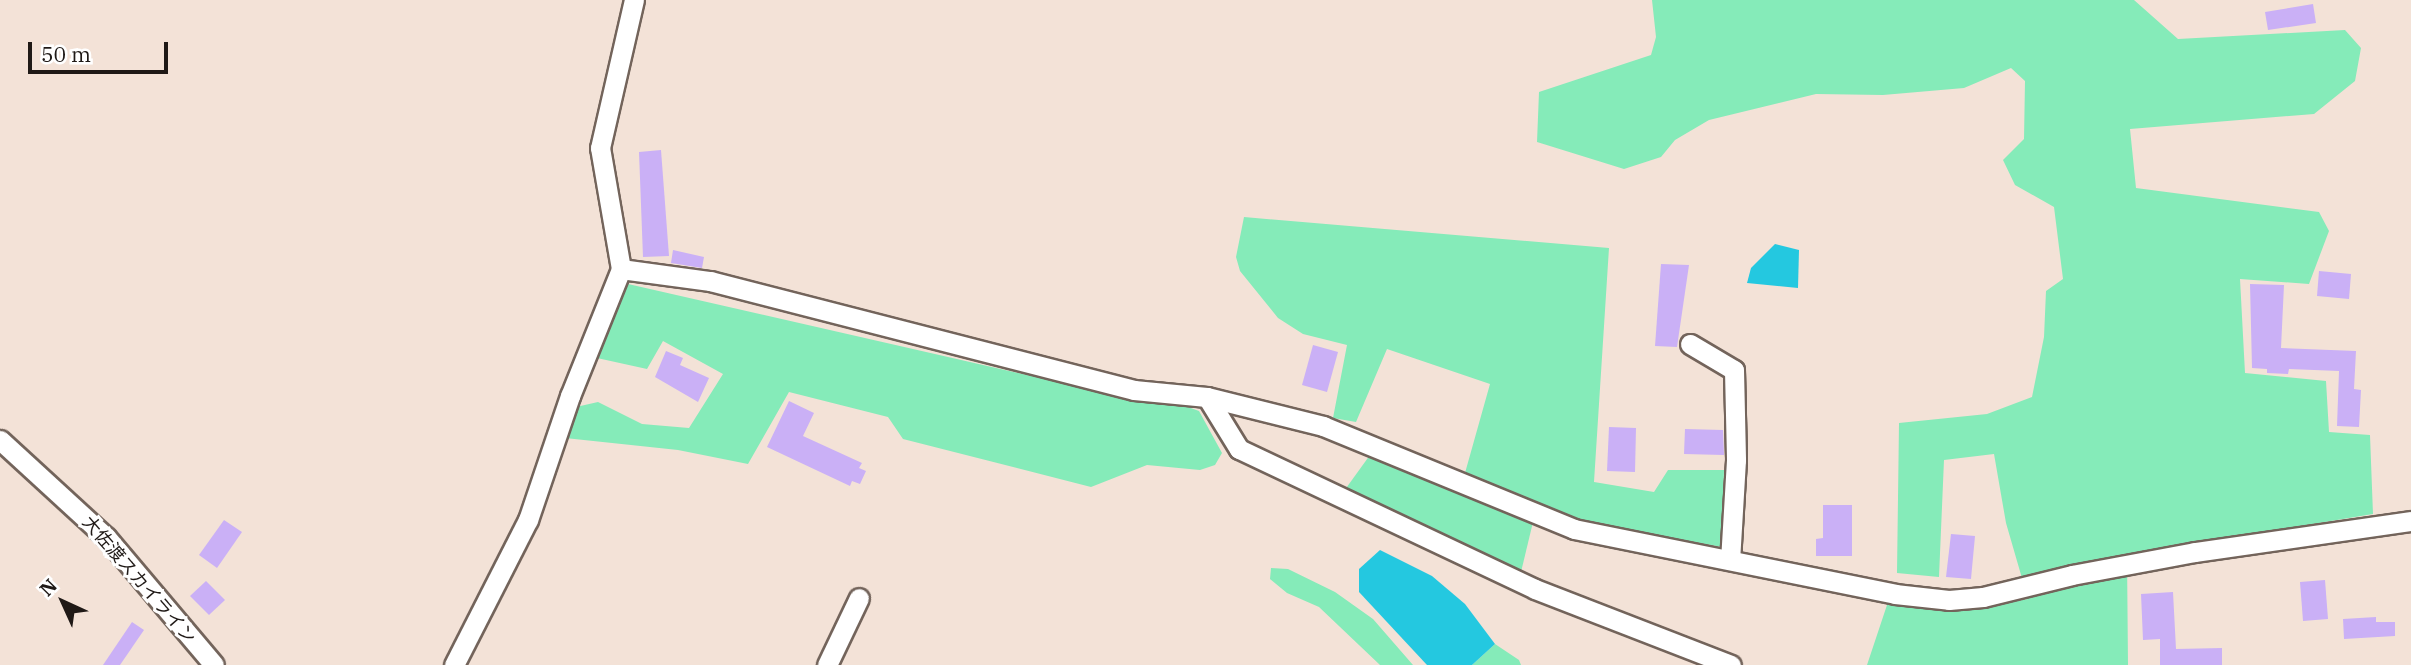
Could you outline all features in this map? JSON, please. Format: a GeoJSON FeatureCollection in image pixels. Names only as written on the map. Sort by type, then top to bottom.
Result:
{"type":"FeatureCollection","features":[{"type":"Feature","properties":{"kind":"street"},"geometry":{"type":"LineString","coordinates":[[454,665],[528,520],[560,422],[621,269],[600,148],[634,0]]}},
{"type":"Feature","properties":{"kind":"street"},"geometry":{"type":"LineString","coordinates":[[621,269],[710,281],[1134,390],[1207,397],[1324,426],[1574,529],[1895,594],[1949,600],[1983,597],[2072,575],[2195,552],[2411,521]]}},
{"type":"Feature","properties":{"kind":"street"},"geometry":{"type":"LineString","coordinates":[[1689,344],[1734,370],[1730,560]]}},
{"type":"Feature","properties":{"kind":"street"},"geometry":{"type":"LineString","coordinates":[[1207,397],[1239,449],[1535,589],[1731,665]]}},
{"type":"Feature","properties":{"kind":"street","name":"大佐渡スカイライン"},"geometry":{"type":"LineString","coordinates":[[0,440],[106,537],[214,665]]}},
{"type":"Feature","properties":{"kind":"street"},"geometry":{"type":"LineString","coordinates":[[827,665],[859,598]]}},
{"type":"Feature","properties":{"kind":"green space"},"geometry":{"type":"Polygon","coordinates":[[[1652,0],[2134,0],[2178,39],[2345,30],[2361,48],[2355,81],[2314,114],[2130,129],[2136,188],[2319,212],[2329,231],[2309,284],[2240,279],[2245,373],[2326,381],[2329,432],[2370,435],[2373,514],[2127,555],[2128,665],[1867,665],[1888,602],[1977,608],[2028,599],[2006,523],[1994,454],[1944,460],[1939,577],[1897,573],[1899,423],[1987,414],[2032,397],[2044,337],[2046,291],[2063,279],[2054,207],[2015,185],[2003,160],[2024,139],[2025,81],[2011,68],[1964,88],[1883,95],[1816,94],[1709,120],[1675,140],[1661,157],[1624,169],[1537,142],[1539,92],[1651,55],[1656,37],[1652,0]]]}},
{"type":"Feature","properties":{"kind":"green space"},"geometry":{"type":"Polygon","coordinates":[[[1244,217],[1609,248],[1594,482],[1654,492],[1668,470],[1724,470],[1722,547],[1574,521],[1465,473],[1490,384],[1387,349],[1356,422],[1333,418],[1347,345],[1303,334],[1278,318],[1240,271],[1236,257],[1244,217]]]}},
{"type":"Feature","properties":{"kind":"green space"},"geometry":{"type":"Polygon","coordinates":[[[628,284],[1084,388],[1177,403],[1199,411],[1222,453],[1215,465],[1200,470],[1147,465],[1091,487],[903,439],[888,417],[789,392],[748,464],[678,450],[565,438],[576,407],[598,402],[642,424],[689,428],[723,374],[663,341],[647,369],[597,358],[628,284]]]}},
{"type":"Feature","properties":{"kind":"green space"},"geometry":{"type":"Polygon","coordinates":[[[1370,455],[1533,522],[1521,572],[1344,491],[1370,455]]]}},
{"type":"Feature","properties":{"kind":"green space"},"geometry":{"type":"Polygon","coordinates":[[[1271,568],[1288,569],[1335,592],[1373,619],[1413,665],[1380,665],[1319,607],[1287,593],[1270,579],[1271,568]]]}},
{"type":"Feature","properties":{"kind":"green space"},"geometry":{"type":"Polygon","coordinates":[[[1495,644],[1519,660],[1521,665],[1472,665],[1495,644]]]}},
{"type":"Feature","properties":{"kind":"water"},"geometry":{"type":"Polygon","coordinates":[[[1775,244],[1799,250],[1798,288],[1747,283],[1751,268],[1775,244]]]}},
{"type":"Feature","properties":{"kind":"water"},"geometry":{"type":"Polygon","coordinates":[[[1380,550],[1432,576],[1465,604],[1495,644],[1472,665],[1427,665],[1359,592],[1359,569],[1380,550]]]}},
{"type":"Feature","properties":{"kind":"building"},"geometry":{"type":"Polygon","coordinates":[[[2313,4],[2316,23],[2268,30],[2265,12],[2313,4]]]}},
{"type":"Feature","properties":{"kind":"building"},"geometry":{"type":"Polygon","coordinates":[[[661,150],[669,256],[643,257],[639,152],[661,150]]]}},
{"type":"Feature","properties":{"kind":"building"},"geometry":{"type":"Polygon","coordinates":[[[673,250],[704,257],[702,268],[671,263],[673,250]]]}},
{"type":"Feature","properties":{"kind":"building"},"geometry":{"type":"Polygon","coordinates":[[[1661,264],[1689,265],[1677,347],[1655,346],[1661,264]]]}},
{"type":"Feature","properties":{"kind":"building"},"geometry":{"type":"Polygon","coordinates":[[[2319,271],[2351,274],[2349,299],[2317,296],[2319,271]]]}},
{"type":"Feature","properties":{"kind":"building"},"geometry":{"type":"Polygon","coordinates":[[[2250,284],[2284,285],[2281,348],[2356,351],[2354,389],[2361,390],[2359,427],[2337,426],[2339,371],[2289,369],[2288,374],[2267,373],[2267,369],[2252,368],[2250,284]]]}},
{"type":"Feature","properties":{"kind":"building"},"geometry":{"type":"Polygon","coordinates":[[[1313,345],[1338,352],[1327,392],[1302,385],[1313,345]]]}},
{"type":"Feature","properties":{"kind":"building"},"geometry":{"type":"Polygon","coordinates":[[[666,351],[683,358],[680,365],[709,378],[698,402],[655,377],[666,351]]]}},
{"type":"Feature","properties":{"kind":"building"},"geometry":{"type":"Polygon","coordinates":[[[789,401],[814,413],[803,436],[862,463],[859,468],[866,471],[860,484],[852,481],[850,486],[767,447],[789,401]]]}},
{"type":"Feature","properties":{"kind":"building"},"geometry":{"type":"Polygon","coordinates":[[[1609,427],[1636,428],[1635,472],[1607,471],[1609,427]]]}},
{"type":"Feature","properties":{"kind":"building"},"geometry":{"type":"Polygon","coordinates":[[[1685,429],[1723,430],[1724,455],[1684,454],[1685,429]]]}},
{"type":"Feature","properties":{"kind":"building"},"geometry":{"type":"Polygon","coordinates":[[[1823,505],[1852,505],[1852,556],[1816,556],[1816,539],[1823,538],[1823,505]]]}},
{"type":"Feature","properties":{"kind":"building"},"geometry":{"type":"Polygon","coordinates":[[[224,520],[242,532],[217,568],[199,555],[224,520]]]}},
{"type":"Feature","properties":{"kind":"building"},"geometry":{"type":"Polygon","coordinates":[[[1951,534],[1975,536],[1971,579],[1946,577],[1951,534]]]}},
{"type":"Feature","properties":{"kind":"building"},"geometry":{"type":"Polygon","coordinates":[[[2325,580],[2328,619],[2303,621],[2300,582],[2325,580]]]}},
{"type":"Feature","properties":{"kind":"building"},"geometry":{"type":"Polygon","coordinates":[[[206,581],[225,600],[209,615],[190,596],[206,581]]]}},
{"type":"Feature","properties":{"kind":"building"},"geometry":{"type":"Polygon","coordinates":[[[2173,592],[2176,649],[2222,648],[2222,665],[2160,665],[2160,639],[2143,640],[2141,594],[2173,592]]]}},
{"type":"Feature","properties":{"kind":"building"},"geometry":{"type":"Polygon","coordinates":[[[2376,617],[2376,622],[2395,622],[2395,636],[2344,639],[2343,619],[2376,617]]]}},
{"type":"Feature","properties":{"kind":"building"},"geometry":{"type":"Polygon","coordinates":[[[132,622],[144,630],[120,665],[103,665],[132,622]]]}}]}
